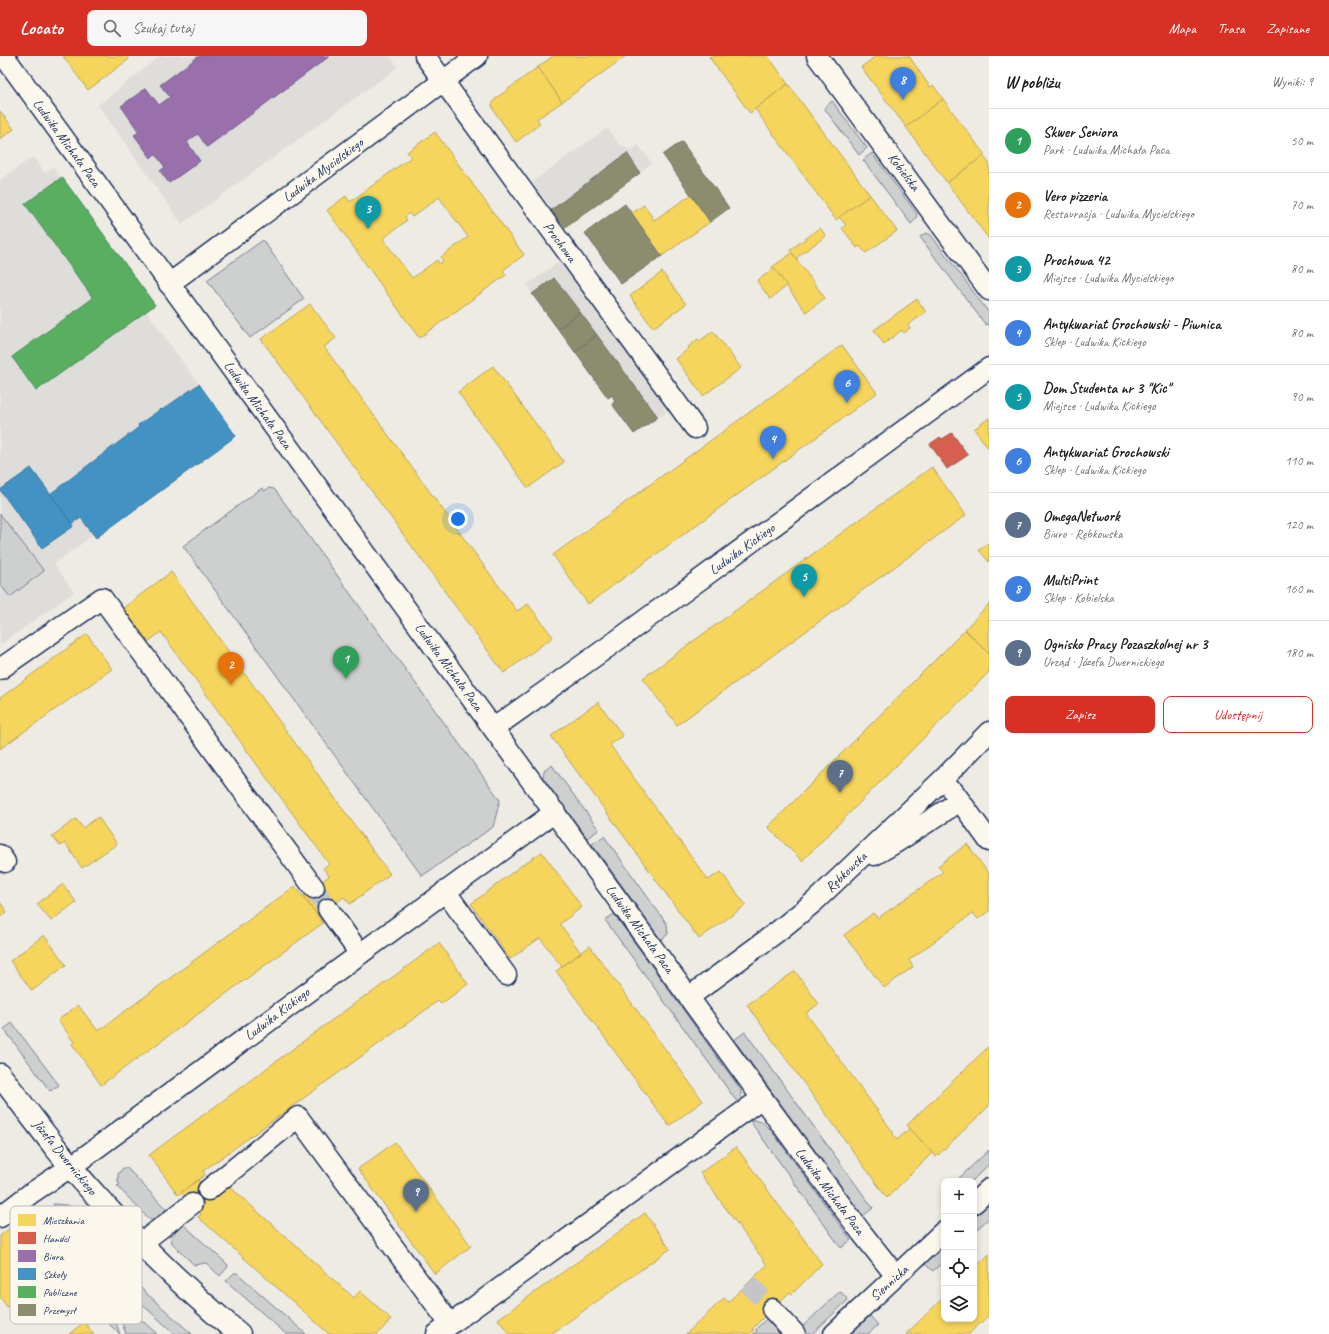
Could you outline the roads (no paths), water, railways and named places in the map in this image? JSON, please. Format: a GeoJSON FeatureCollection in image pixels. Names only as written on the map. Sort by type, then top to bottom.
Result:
{"type":"FeatureCollection","features":[{"type":"Feature","properties":{"kind":"street","name":"Ludwika Michała Paca"},"geometry":{"type":"LineString","coordinates":[[4,56],[762,1098],[860,1232],[896,1276]]}},
{"type":"Feature","properties":{"kind":"street","name":"Prochowa"},"geometry":{"type":"LineString","coordinates":[[425,56],[695,428]]}},
{"type":"Feature","properties":{"kind":"street","name":"Ludwika Mycielskiego"},"geometry":{"type":"LineString","coordinates":[[169,284],[478,56]]}},
{"type":"Feature","properties":{"kind":"street","name":"Kobielska"},"geometry":{"type":"LineString","coordinates":[[817,56],[989,290]]}},
{"type":"Feature","properties":{"kind":"street","name":"Ludwika Kickiego"},"geometry":{"type":"LineString","coordinates":[[494,728],[614,643],[989,368]]}},
{"type":"Feature","properties":{"kind":"street"},"geometry":{"type":"LineString","coordinates":[[0,669],[102,598],[314,888]]}},
{"type":"Feature","properties":{"kind":"street","name":"Rębkowska"},"geometry":{"type":"LineString","coordinates":[[689,996],[777,932],[814,902],[989,732]]}},
{"type":"Feature","properties":{"kind":"street"},"geometry":{"type":"LineString","coordinates":[[943,778],[989,841]]}},
{"type":"Feature","properties":{"kind":"street"},"geometry":{"type":"LineString","coordinates":[[860,858],[868,857],[883,850],[960,801]]}},
{"type":"Feature","properties":{"kind":"street","name":"Ludwika Kickiego"},"geometry":{"type":"LineString","coordinates":[[14,1206],[72,1166],[555,812]]}},
{"type":"Feature","properties":{"kind":"street"},"geometry":{"type":"LineString","coordinates":[[446,891],[506,975]]}},
{"type":"Feature","properties":{"kind":"street"},"geometry":{"type":"LineString","coordinates":[[328,909],[360,954]]}},
{"type":"Feature","properties":{"kind":"street","name":"Józefa Dwernickiego"},"geometry":{"type":"LineString","coordinates":[[0,1075],[37,1124],[105,1206]]}},
{"type":"Feature","properties":{"kind":"street"},"geometry":{"type":"LineString","coordinates":[[208,1190],[298,1117],[443,1329],[762,1098]]}},
{"type":"Feature","properties":{"kind":"street"},"geometry":{"type":"LineString","coordinates":[[977,1200],[989,1189]]}},
{"type":"Feature","properties":{"kind":"street"},"geometry":{"type":"LineString","coordinates":[[142,1242],[192,1204]]}},
{"type":"Feature","properties":{"kind":"street","name":"Ludwika Kickiego"},"geometry":{"type":"LineString","coordinates":[[0,1217],[10,1209]]}},
{"type":"Feature","properties":{"kind":"street","name":"Siennicka"},"geometry":{"type":"LineString","coordinates":[[834,1334],[941,1235]]}},
{"type":"Feature","properties":{"kind":"street","name":"Józefa Dwernickiego"},"geometry":{"type":"LineString","coordinates":[[142,1246],[207,1308],[239,1334]]}},
{"type":"Feature","properties":{"kind":"street"},"geometry":{"type":"LineString","coordinates":[[772,1310],[795,1334]]}},
{"type":"Feature","properties":{"kind":"tunnel"},"geometry":{"type":"LineString","coordinates":[[314,888],[328,909]]}},
{"type":"Feature","properties":{"kind":"tunnel"},"geometry":{"type":"LineString","coordinates":[[748,1283],[772,1309]]}},
{"type":"Feature","properties":{"kind":"place","name":"MultiPrint"},"geometry":{"type":"Point","coordinates":[903,100]}},
{"type":"Feature","properties":{"kind":"place","name":"Prochowa 42"},"geometry":{"type":"Point","coordinates":[368,229]}},
{"type":"Feature","properties":{"kind":"place","name":"Antykwariat Grochowski"},"geometry":{"type":"Point","coordinates":[847,403]}},
{"type":"Feature","properties":{"kind":"place","name":"Antykwariat Grochowski - Piwnica"},"geometry":{"type":"Point","coordinates":[773,459]}},
{"type":"Feature","properties":{"kind":"place","name":"Dom Studenta nr 3 \"Kic\""},"geometry":{"type":"Point","coordinates":[804,597]}},
{"type":"Feature","properties":{"kind":"place","name":"Skwer Seniora"},"geometry":{"type":"Point","coordinates":[346,679]}},
{"type":"Feature","properties":{"kind":"place","name":"Vero pizzeria"},"geometry":{"type":"Point","coordinates":[231,685]}},
{"type":"Feature","properties":{"kind":"place","name":"OmegaNetwork"},"geometry":{"type":"Point","coordinates":[840,793]}},
{"type":"Feature","properties":{"kind":"place","name":"Ognisko Pracy Pozaszkolnej nr 3"},"geometry":{"type":"Point","coordinates":[416,1212]}}]}
